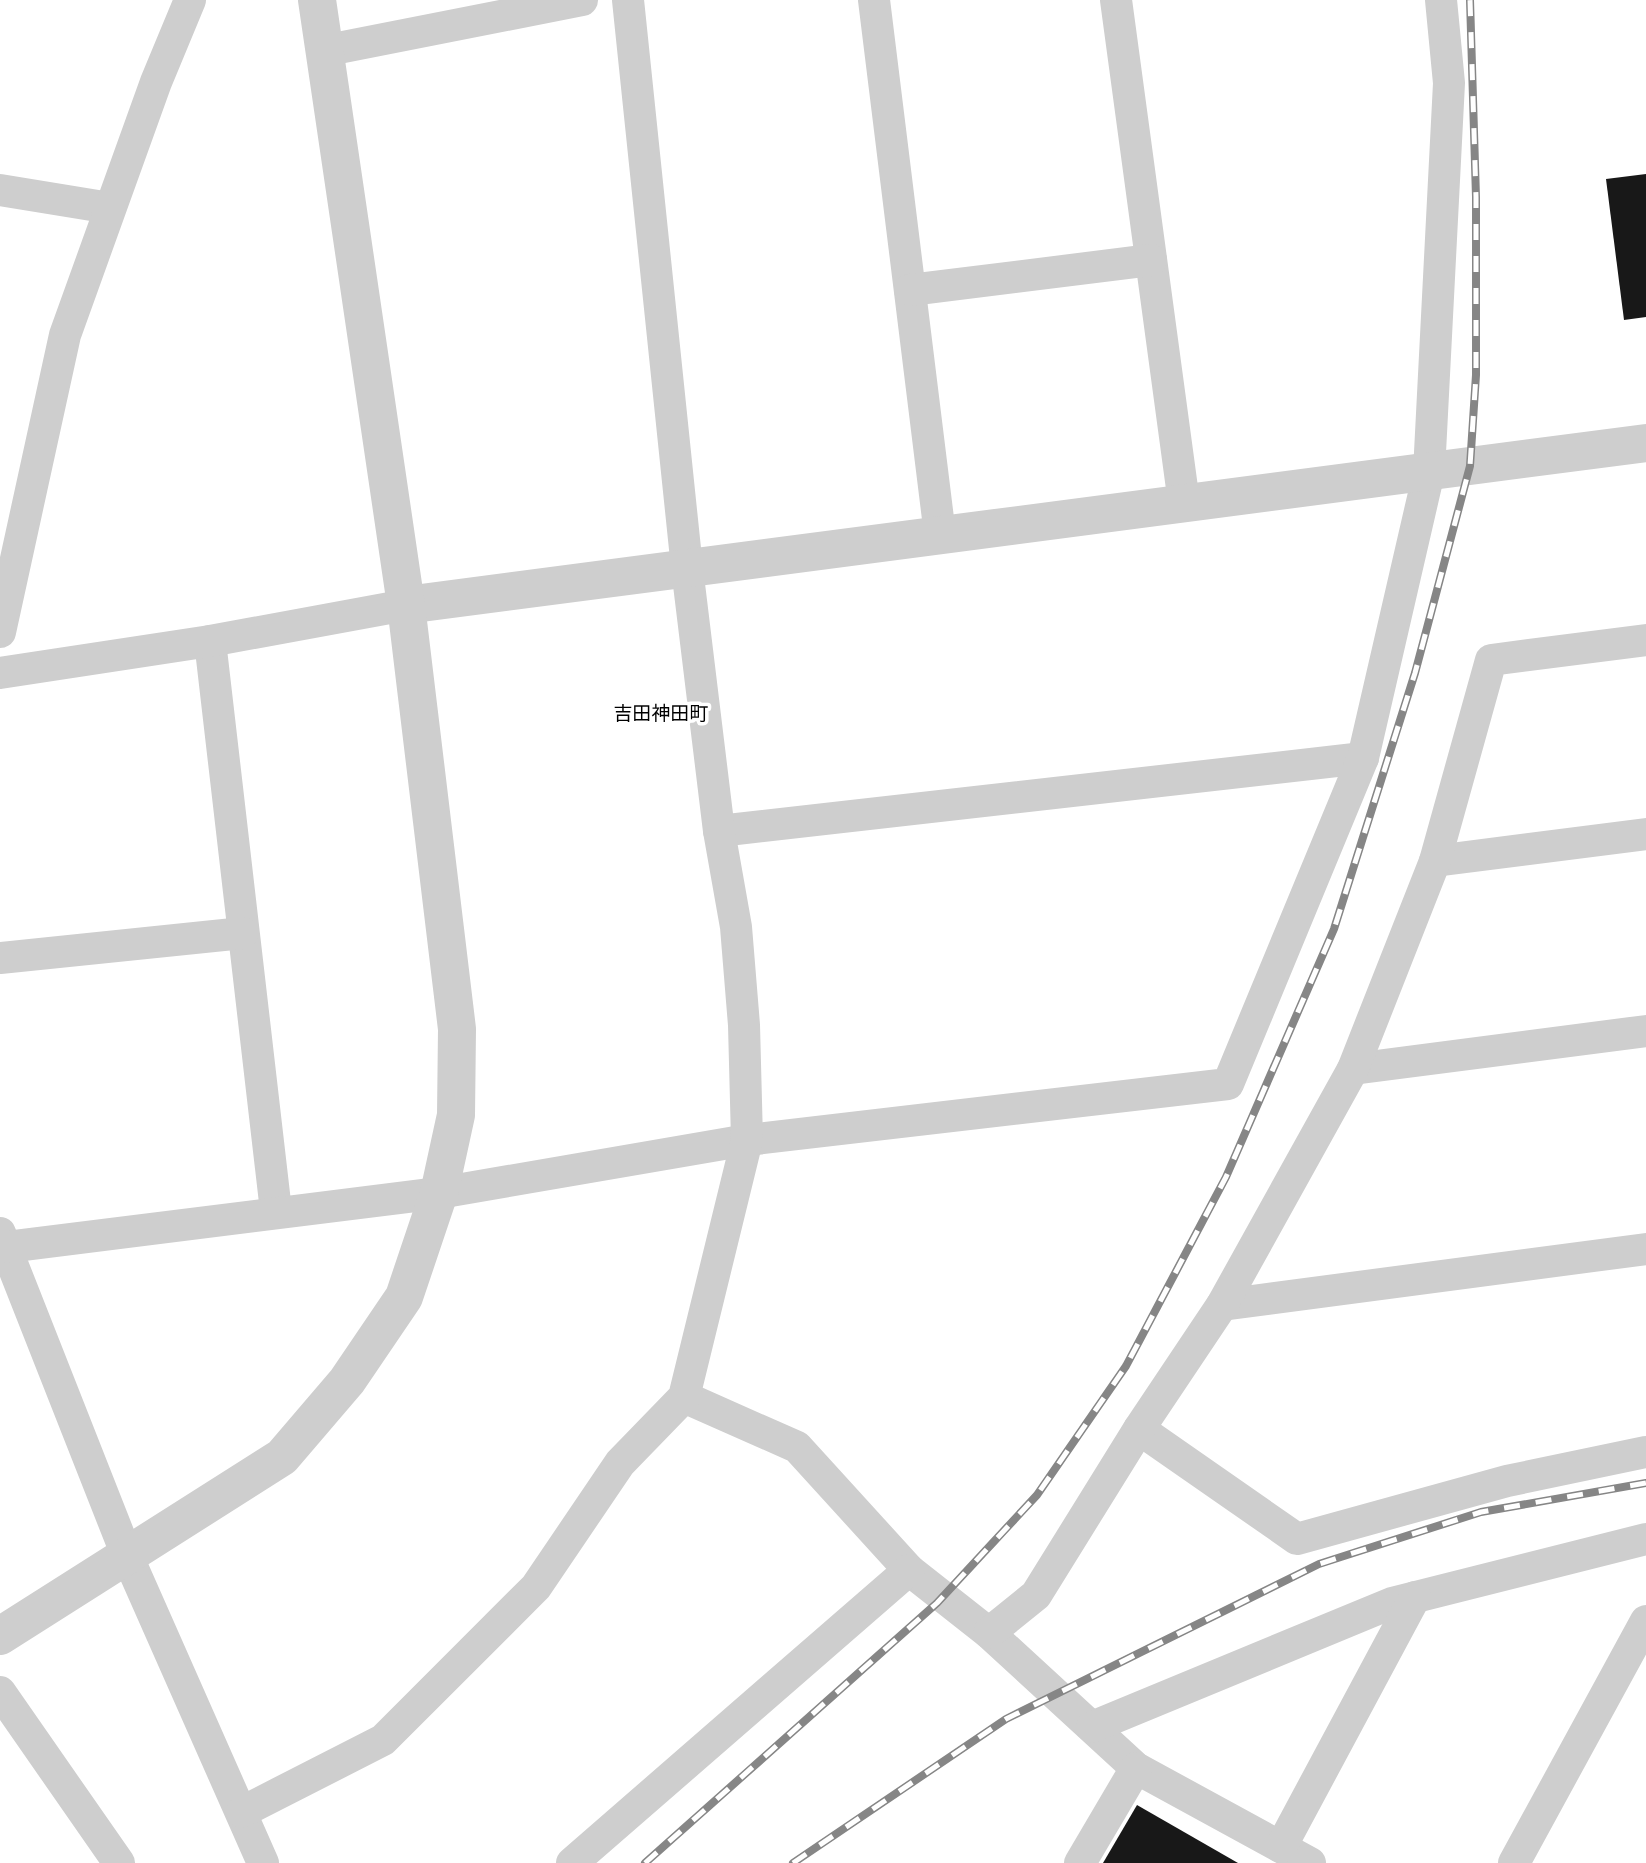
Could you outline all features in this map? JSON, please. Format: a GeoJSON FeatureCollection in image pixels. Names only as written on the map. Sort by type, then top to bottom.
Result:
{"type":"FeatureCollection","features":[{"type":"Feature","properties":{"kind":"street"},"geometry":{"type":"LineString","coordinates":[[0,632],[65,335],[156,82],[190,0]]}},
{"type":"Feature","properties":{"kind":"street"},"geometry":{"type":"LineString","coordinates":[[0,1636],[282,1457],[347,1381],[404,1297],[439,1193],[456,1115],[457,1029],[406,605],[317,0]]}},
{"type":"Feature","properties":{"kind":"street"},"geometry":{"type":"LineString","coordinates":[[323,51],[582,0]]}},
{"type":"Feature","properties":{"kind":"street"},"geometry":{"type":"LineString","coordinates":[[242,1812],[383,1740],[536,1587],[620,1463],[684,1397],[747,1140],[744,1025],[736,927],[719,831],[687,568],[628,0]]}},
{"type":"Feature","properties":{"kind":"street"},"geometry":{"type":"LineString","coordinates":[[874,0],[940,535]]}},
{"type":"Feature","properties":{"kind":"street"},"geometry":{"type":"LineString","coordinates":[[1116,0],[1184,503]]}},
{"type":"Feature","properties":{"kind":"street"},"geometry":{"type":"LineString","coordinates":[[264,1863],[127,1553],[3,1240],[439,1193],[747,1140],[1228,1084],[1363,758],[1429,472],[1449,83],[1441,0]]}},
{"type":"Feature","properties":{"kind":"street"},"geometry":{"type":"LineString","coordinates":[[0,190],[110,208]]}},
{"type":"Feature","properties":{"kind":"street"},"geometry":{"type":"LineString","coordinates":[[910,290],[1152,260]]}},
{"type":"Feature","properties":{"kind":"street"},"geometry":{"type":"LineString","coordinates":[[0,673],[210,641],[406,605],[1646,443]]}},
{"type":"Feature","properties":{"kind":"street"},"geometry":{"type":"LineString","coordinates":[[989,1633],[1036,1595],[1139,1429],[1222,1305],[1353,1069],[1435,861],[1491,660],[1646,640]]}},
{"type":"Feature","properties":{"kind":"street"},"geometry":{"type":"LineString","coordinates":[[210,641],[276,1211]]}},
{"type":"Feature","properties":{"kind":"street"},"geometry":{"type":"LineString","coordinates":[[719,831],[1363,758]]}},
{"type":"Feature","properties":{"kind":"street"},"geometry":{"type":"LineString","coordinates":[[1435,861],[1646,834]]}},
{"type":"Feature","properties":{"kind":"street"},"geometry":{"type":"LineString","coordinates":[[0,958],[243,933]]}},
{"type":"Feature","properties":{"kind":"street"},"geometry":{"type":"LineString","coordinates":[[1353,1069],[1646,1031]]}},
{"type":"Feature","properties":{"kind":"street"},"geometry":{"type":"LineString","coordinates":[[1222,1305],[1646,1250]]}},
{"type":"Feature","properties":{"kind":"street"},"geometry":{"type":"LineString","coordinates":[[684,1397],[797,1447],[909,1570],[989,1633],[1136,1768],[1310,1863]]}},
{"type":"Feature","properties":{"kind":"street"},"geometry":{"type":"LineString","coordinates":[[1139,1429],[1297,1539],[1507,1481],[1646,1452]]}},
{"type":"Feature","properties":{"kind":"street"},"geometry":{"type":"LineString","coordinates":[[1092,1727],[1392,1603],[1646,1539]]}},
{"type":"Feature","properties":{"kind":"street"},"geometry":{"type":"LineString","coordinates":[[572,1863],[909,1570]]}},
{"type":"Feature","properties":{"kind":"street"},"geometry":{"type":"LineString","coordinates":[[1281,1847],[1415,1597]]}},
{"type":"Feature","properties":{"kind":"street"},"geometry":{"type":"LineString","coordinates":[[1514,1863],[1646,1621]]}},
{"type":"Feature","properties":{"kind":"street"},"geometry":{"type":"LineString","coordinates":[[0,1692],[119,1863]]}},
{"type":"Feature","properties":{"kind":"street"},"geometry":{"type":"LineString","coordinates":[[1080,1863],[1136,1768]]}},
{"type":"Feature","properties":{"kind":"building"},"geometry":{"type":"Polygon","coordinates":[[[1646,174],[1646,317],[1624,320],[1606,179],[1646,174]]]}},
{"type":"Feature","properties":{"kind":"building"},"geometry":{"type":"Polygon","coordinates":[[[1137,1805],[1238,1863],[1103,1863],[1137,1805]]]}},
{"type":"Feature","properties":{"kind":"railway"},"geometry":{"type":"LineString","coordinates":[[645,1863],[937,1603],[1037,1495],[1126,1366],[1226,1177],[1334,929],[1415,673],[1470,466],[1476,375],[1476,197],[1470,0]]}},
{"type":"Feature","properties":{"kind":"railway"},"geometry":{"type":"LineString","coordinates":[[793,1863],[1006,1719],[1319,1564],[1481,1512],[1646,1483]]}},
{"type":"Feature","properties":{"kind":"district","name":"吉田神田町"},"geometry":{"type":"Point","coordinates":[661,713]}}]}
